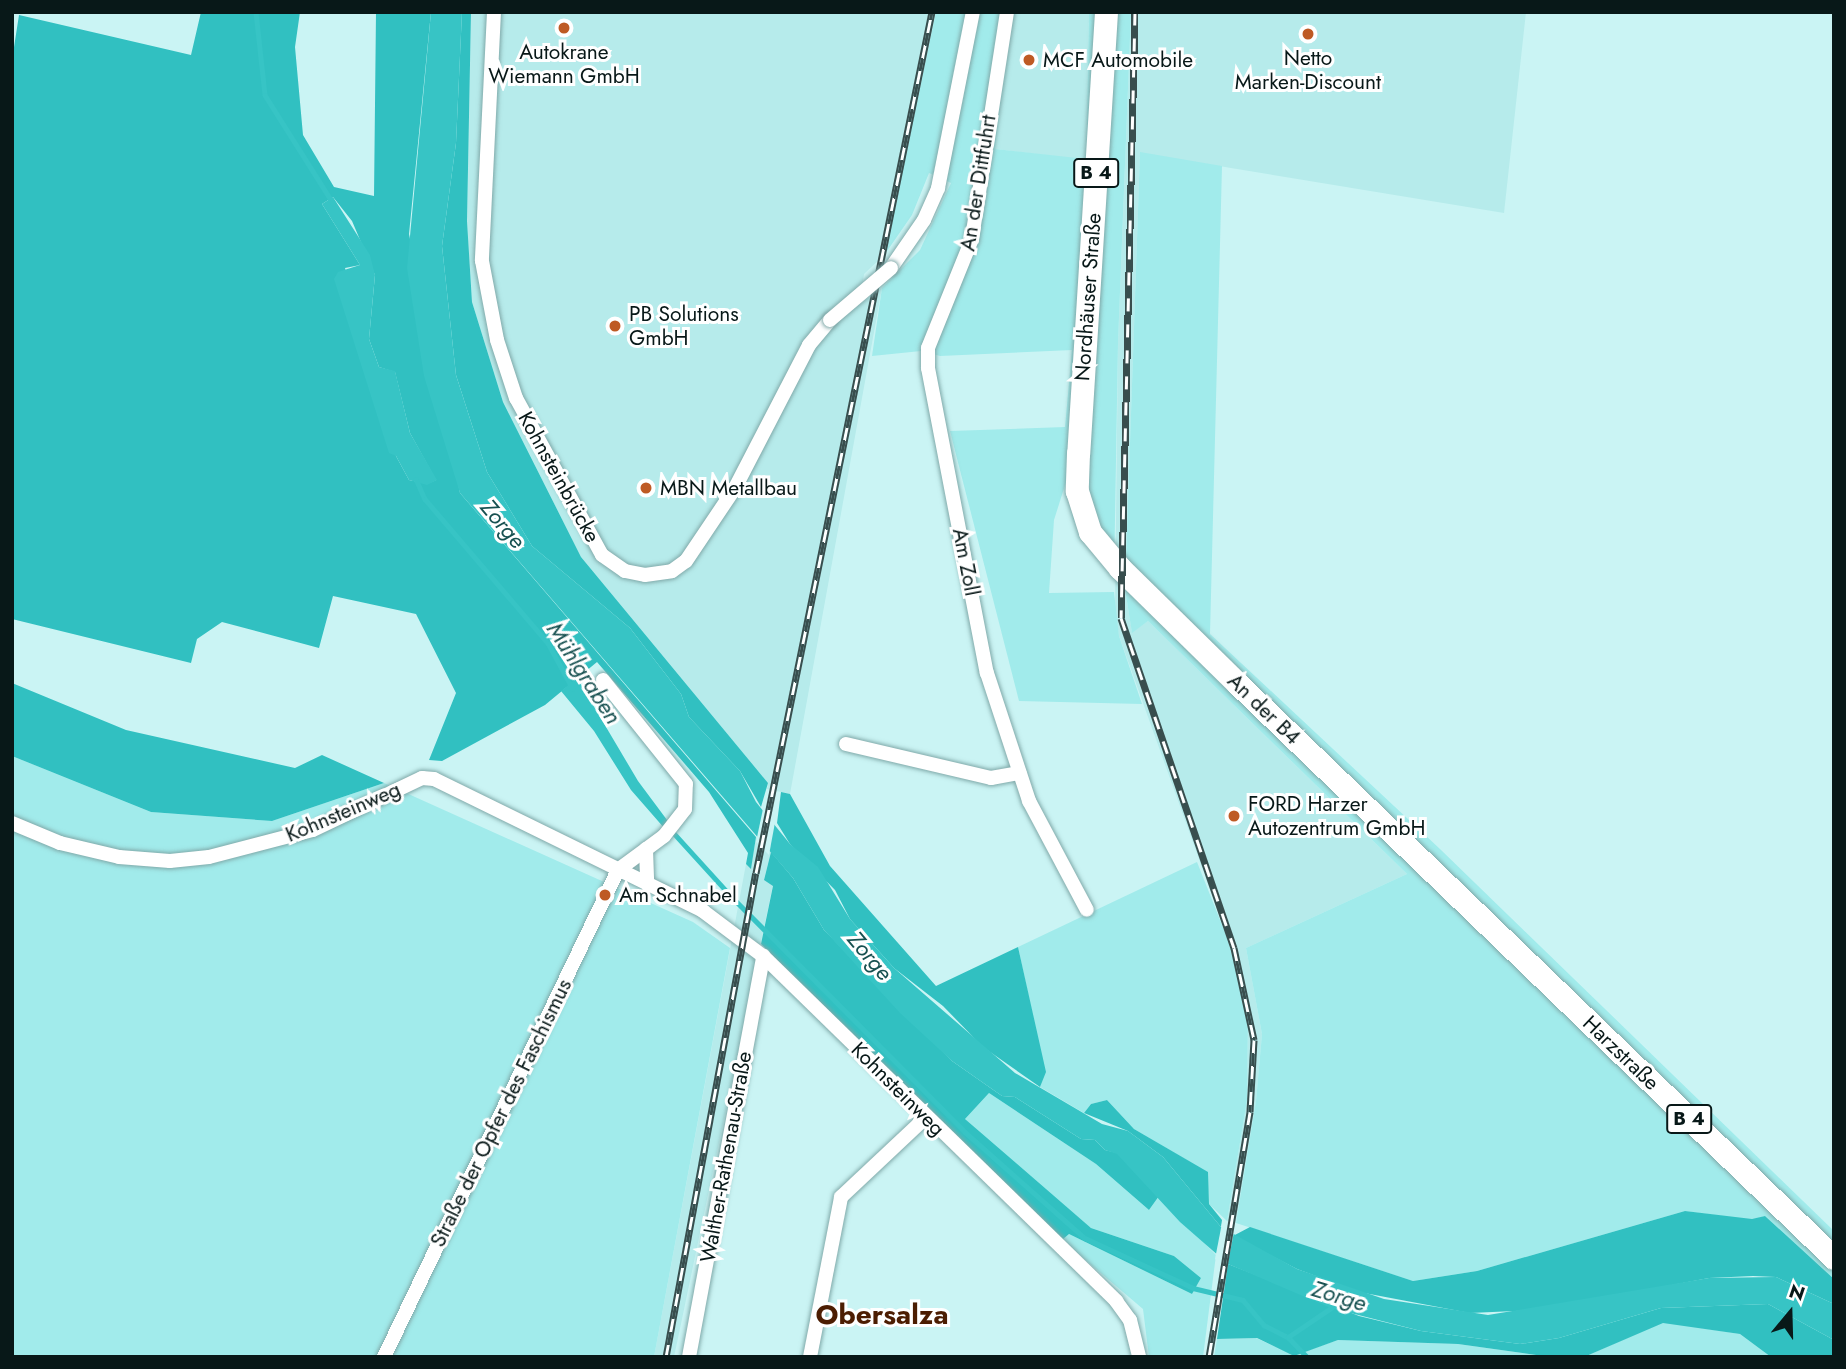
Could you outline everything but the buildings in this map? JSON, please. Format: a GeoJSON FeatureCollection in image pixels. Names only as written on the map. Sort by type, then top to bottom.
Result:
{"type":"FeatureCollection","features":[{"type":"Feature","properties":{"kind":"main road","name":"Nordhäuser Straße"},"geometry":{"type":"LineString","coordinates":[[1106,12],[1077,491],[1090,531],[1120,568]]}},
{"type":"Feature","properties":{"kind":"main road","name":"An der B4"},"geometry":{"type":"LineString","coordinates":[[1120,568],[1409,849]]}},
{"type":"Feature","properties":{"kind":"main road","name":"Harzstraße"},"geometry":{"type":"LineString","coordinates":[[1409,849],[1834,1258]]}},
{"type":"Feature","properties":{"kind":"street","name":"Kohnsteinbrücke"},"geometry":{"type":"LineString","coordinates":[[494,12],[482,261],[498,340],[516,398],[602,555],[625,571],[659,574],[686,561],[735,488],[809,345],[838,312],[891,268],[934,200],[973,12]]}},
{"type":"Feature","properties":{"kind":"street","name":"An der Dittfuhrt"},"geometry":{"type":"LineString","coordinates":[[928,348],[963,272],[972,239],[1006,12]]}},
{"type":"Feature","properties":{"kind":"street","name":"Am Zoll"},"geometry":{"type":"LineString","coordinates":[[928,348],[928,368],[987,673],[1029,801],[1087,910]]}},
{"type":"Feature","properties":{"kind":"street"},"geometry":{"type":"LineString","coordinates":[[603,680],[686,784],[685,809],[676,825],[618,870]]}},
{"type":"Feature","properties":{"kind":"street"},"geometry":{"type":"LineString","coordinates":[[846,744],[991,778],[1020,773]]}},
{"type":"Feature","properties":{"kind":"street","name":"Kohnsteinweg"},"geometry":{"type":"LineString","coordinates":[[12,823],[60,843],[119,857],[170,861],[209,857],[313,830],[422,778],[434,779],[703,911],[763,956],[925,1118],[1096,1279],[1130,1320],[1139,1357]]}},
{"type":"Feature","properties":{"kind":"street"},"geometry":{"type":"LineString","coordinates":[[646,849],[647,884]]}},
{"type":"Feature","properties":{"kind":"street","name":"Straße der Opfer des Faschismus"},"geometry":{"type":"LineString","coordinates":[[384,1357],[618,870]]}},
{"type":"Feature","properties":{"kind":"street","name":"Walther-Rathenau-Straße"},"geometry":{"type":"LineString","coordinates":[[689,1357],[763,956]]}},
{"type":"Feature","properties":{"kind":"street"},"geometry":{"type":"LineString","coordinates":[[810,1357],[841,1197],[925,1118]]}},
{"type":"Feature","properties":{"kind":"shaded area"},"geometry":{"type":"Polygon","coordinates":[[[201,12],[300,12],[295,47],[303,135],[334,187],[374,196],[376,12],[431,12],[409,234],[460,493],[756,837],[751,869],[746,864],[748,853],[709,792],[597,662],[545,705],[442,761],[429,760],[456,693],[416,614],[333,596],[319,648],[222,622],[197,639],[191,663],[12,619],[12,60],[19,15],[191,55],[201,12]],[[333,197],[322,204],[360,265],[345,268],[396,456],[409,480],[427,484],[436,480],[410,433],[395,372],[379,367],[369,339],[375,275],[352,221],[333,197]]]}},
{"type":"Feature","properties":{"kind":"shaded area"},"geometry":{"type":"Polygon","coordinates":[[[462,12],[471,12],[467,221],[472,302],[503,402],[581,557],[768,783],[761,807],[740,771],[689,717],[681,694],[630,628],[532,546],[487,472],[456,375],[442,246],[456,143],[462,12]]]}},
{"type":"Feature","properties":{"kind":"shaded area"},"geometry":{"type":"Polygon","coordinates":[[[471,12],[936,12],[885,254],[864,274],[859,305],[882,288],[790,794],[767,789],[768,783],[581,557],[503,402],[472,302],[467,221],[471,12]]]}},
{"type":"Feature","properties":{"kind":"shaded area"},"geometry":{"type":"Polygon","coordinates":[[[936,12],[1012,12],[995,149],[1086,159],[1089,12],[1131,12],[1118,343],[1114,578],[1073,519],[1066,482],[1054,520],[1049,593],[1114,592],[1119,636],[1142,704],[1019,701],[950,431],[1065,427],[1072,350],[940,356],[921,351],[872,356],[882,288],[920,250],[951,183],[929,173],[912,215],[885,254],[936,12]]]}},
{"type":"Feature","properties":{"kind":"shaded area"},"geometry":{"type":"Polygon","coordinates":[[[1012,12],[1089,12],[1086,160],[995,149],[1012,12]]]}},
{"type":"Feature","properties":{"kind":"shaded area"},"geometry":{"type":"Polygon","coordinates":[[[1131,12],[1526,12],[1504,213],[1140,153],[1125,589],[1132,632],[1148,621],[1407,874],[1246,948],[1262,1034],[1256,1101],[1236,1223],[1227,1221],[1247,1100],[1248,1016],[1228,940],[1119,636],[1115,609],[1118,343],[1131,12]]]}},
{"type":"Feature","properties":{"kind":"shaded area"},"geometry":{"type":"Polygon","coordinates":[[[1140,152],[1222,166],[1210,634],[1440,849],[1834,1231],[1834,1279],[1765,1216],[1752,1220],[1685,1211],[1477,1271],[1413,1281],[1236,1223],[1256,1101],[1262,1034],[1246,948],[1407,874],[1148,621],[1132,633],[1125,589],[1140,152]]]}},
{"type":"Feature","properties":{"kind":"shaded area"},"geometry":{"type":"Polygon","coordinates":[[[12,683],[126,730],[295,768],[322,755],[384,783],[272,821],[151,812],[12,756],[12,683]]]}},
{"type":"Feature","properties":{"kind":"shaded area"},"geometry":{"type":"Polygon","coordinates":[[[12,756],[151,812],[272,821],[384,783],[693,922],[730,948],[654,1357],[12,1357],[12,756]]]}},
{"type":"Feature","properties":{"kind":"shaded area"},"geometry":{"type":"Polygon","coordinates":[[[781,792],[790,794],[830,866],[936,986],[1018,947],[1046,1072],[1040,1087],[983,1047],[943,1006],[894,968],[850,919],[835,890],[790,844],[777,823],[781,792]]]}},
{"type":"Feature","properties":{"kind":"shaded area"},"geometry":{"type":"Polygon","coordinates":[[[756,837],[771,852],[764,879],[773,885],[674,1357],[654,1357],[746,864],[751,868],[756,837]]]}},
{"type":"Feature","properties":{"kind":"shaded area"},"geometry":{"type":"Polygon","coordinates":[[[771,852],[793,878],[824,930],[952,1061],[1002,1096],[1015,1097],[1081,1139],[1095,1140],[1105,1150],[1117,1153],[1145,1179],[1159,1196],[1149,1210],[1096,1164],[989,1093],[965,1119],[1091,1228],[1174,1256],[1201,1278],[1192,1294],[1069,1234],[1062,1240],[761,944],[773,886],[764,880],[771,852]]]}},
{"type":"Feature","properties":{"kind":"shaded area"},"geometry":{"type":"Polygon","coordinates":[[[1197,862],[1228,940],[1248,1016],[1247,1100],[1227,1221],[1209,1204],[1207,1172],[1134,1129],[1107,1100],[1091,1104],[1084,1113],[1040,1087],[1045,1072],[1018,947],[1197,862]]]}},
{"type":"Feature","properties":{"kind":"shaded area"},"geometry":{"type":"Polygon","coordinates":[[[989,1093],[1096,1164],[1149,1210],[1159,1196],[1216,1255],[1203,1357],[1149,1357],[1143,1309],[1062,1240],[1069,1234],[1192,1294],[1201,1278],[1174,1256],[1091,1228],[1000,1151],[965,1119],[989,1093]]]}},
{"type":"Feature","properties":{"kind":"shaded area"},"geometry":{"type":"Polygon","coordinates":[[[1107,1100],[1134,1129],[1208,1172],[1209,1204],[1222,1220],[1221,1227],[1163,1157],[1128,1131],[1084,1113],[1091,1104],[1107,1100]]]}},
{"type":"Feature","properties":{"kind":"shaded area"},"geometry":{"type":"Polygon","coordinates":[[[1685,1211],[1752,1219],[1765,1216],[1834,1279],[1834,1304],[1776,1277],[1753,1276],[1709,1278],[1539,1310],[1470,1313],[1359,1292],[1297,1269],[1233,1236],[1250,1227],[1413,1281],[1477,1271],[1685,1211]]]}},
{"type":"Feature","properties":{"kind":"shaded area"},"geometry":{"type":"Polygon","coordinates":[[[1228,1264],[1359,1316],[1421,1331],[1520,1344],[1559,1338],[1661,1308],[1768,1304],[1834,1340],[1834,1357],[1771,1357],[1740,1334],[1663,1323],[1584,1357],[1550,1357],[1458,1344],[1338,1340],[1294,1356],[1257,1338],[1217,1339],[1228,1264]]]}},
{"type":"Feature","properties":{"kind":"shaded area"},"geometry":{"type":"Polygon","coordinates":[[[1663,1322],[1740,1334],[1771,1357],[1584,1357],[1663,1322]]]}},
{"type":"Feature","properties":{"kind":"shaded area"},"geometry":{"type":"Polygon","coordinates":[[[1256,1338],[1294,1355],[1338,1340],[1458,1344],[1550,1357],[1214,1357],[1217,1339],[1256,1338]]]}},
{"type":"Feature","properties":{"kind":"water","name":"Zorge"},"geometry":{"type":"Polygon","coordinates":[[[431,12],[462,12],[456,143],[442,246],[456,375],[487,472],[532,546],[630,628],[681,694],[689,717],[740,771],[756,802],[790,844],[818,867],[850,919],[894,968],[1015,1073],[1102,1124],[1128,1131],[1163,1157],[1221,1227],[1297,1269],[1384,1299],[1488,1315],[1709,1278],[1776,1277],[1834,1304],[1834,1340],[1768,1304],[1661,1308],[1559,1338],[1520,1344],[1421,1331],[1331,1308],[1228,1264],[1180,1222],[1117,1154],[1105,1150],[1095,1140],[1081,1139],[1015,1097],[1002,1096],[952,1061],[900,1013],[824,930],[793,878],[460,493],[424,376],[407,268],[431,12]]]}},
{"type":"Feature","properties":{"kind":"water"},"geometry":{"type":"Polygon","coordinates":[[[333,197],[370,255],[375,275],[369,339],[379,367],[395,371],[410,433],[437,480],[427,485],[409,480],[396,456],[389,453],[334,279],[338,272],[360,265],[322,204],[333,197]]]}},
{"type":"Feature","properties":{"kind":"water"},"geometry":{"type":"Polygon","coordinates":[[[577,678],[638,781],[670,824],[665,829],[631,790],[594,731],[561,691],[577,678]]]}},
{"type":"Feature","properties":{"kind":"pier"},"geometry":{"type":"Polygon","coordinates":[[[764,804],[776,817],[769,855],[756,842],[764,804]]]}},
{"type":"Feature","properties":{"kind":"pier"},"geometry":{"type":"Polygon","coordinates":[[[1222,1223],[1234,1232],[1227,1268],[1215,1259],[1222,1223]]]}},
{"type":"Feature","properties":{"kind":"waterway","name":"Mühlgraben"},"geometry":{"type":"LineString","coordinates":[[256,12],[265,95],[333,203]]}},
{"type":"Feature","properties":{"kind":"waterway","name":"Mühlgraben"},"geometry":{"type":"LineString","coordinates":[[416,479],[425,499],[548,643],[573,689]]}},
{"type":"Feature","properties":{"kind":"waterway"},"geometry":{"type":"LineString","coordinates":[[671,830],[732,897],[965,1132],[1085,1238],[1193,1288],[1243,1300],[1264,1325],[1288,1337],[1307,1357]]}},
{"type":"Feature","properties":{"kind":"waterway","name":"Zorge"},"geometry":{"type":"LineString","coordinates":[[1288,1337],[1334,1306]]}},
{"type":"Feature","properties":{"kind":"railway"},"geometry":{"type":"LineString","coordinates":[[666,1357],[756,873],[932,12]]}},
{"type":"Feature","properties":{"kind":"railway"},"geometry":{"type":"LineString","coordinates":[[1135,12],[1121,618],[1234,948],[1254,1040],[1250,1112],[1209,1357]]}},
{"type":"Feature","properties":{"kind":"place","name":"Autokrane Wiemann GmbH"},"geometry":{"type":"Point","coordinates":[564,28]}},
{"type":"Feature","properties":{"kind":"place","name":"Netto Marken-Discount"},"geometry":{"type":"Point","coordinates":[1308,34]}},
{"type":"Feature","properties":{"kind":"place","name":"MCF Automobile"},"geometry":{"type":"Point","coordinates":[1029,60]}},
{"type":"Feature","properties":{"kind":"place","name":"PB Solutions GmbH"},"geometry":{"type":"Point","coordinates":[615,326]}},
{"type":"Feature","properties":{"kind":"place","name":"MBN Metallbau"},"geometry":{"type":"Point","coordinates":[646,488]}},
{"type":"Feature","properties":{"kind":"place","name":"FORD Harzer Autozentrum GmbH"},"geometry":{"type":"Point","coordinates":[1234,816]}},
{"type":"Feature","properties":{"kind":"place","name":"Am Schnabel"},"geometry":{"type":"Point","coordinates":[605,895]}},
{"type":"Feature","properties":{"kind":"district","name":"Obersalza"},"geometry":{"type":"Point","coordinates":[882,1315]}}]}
